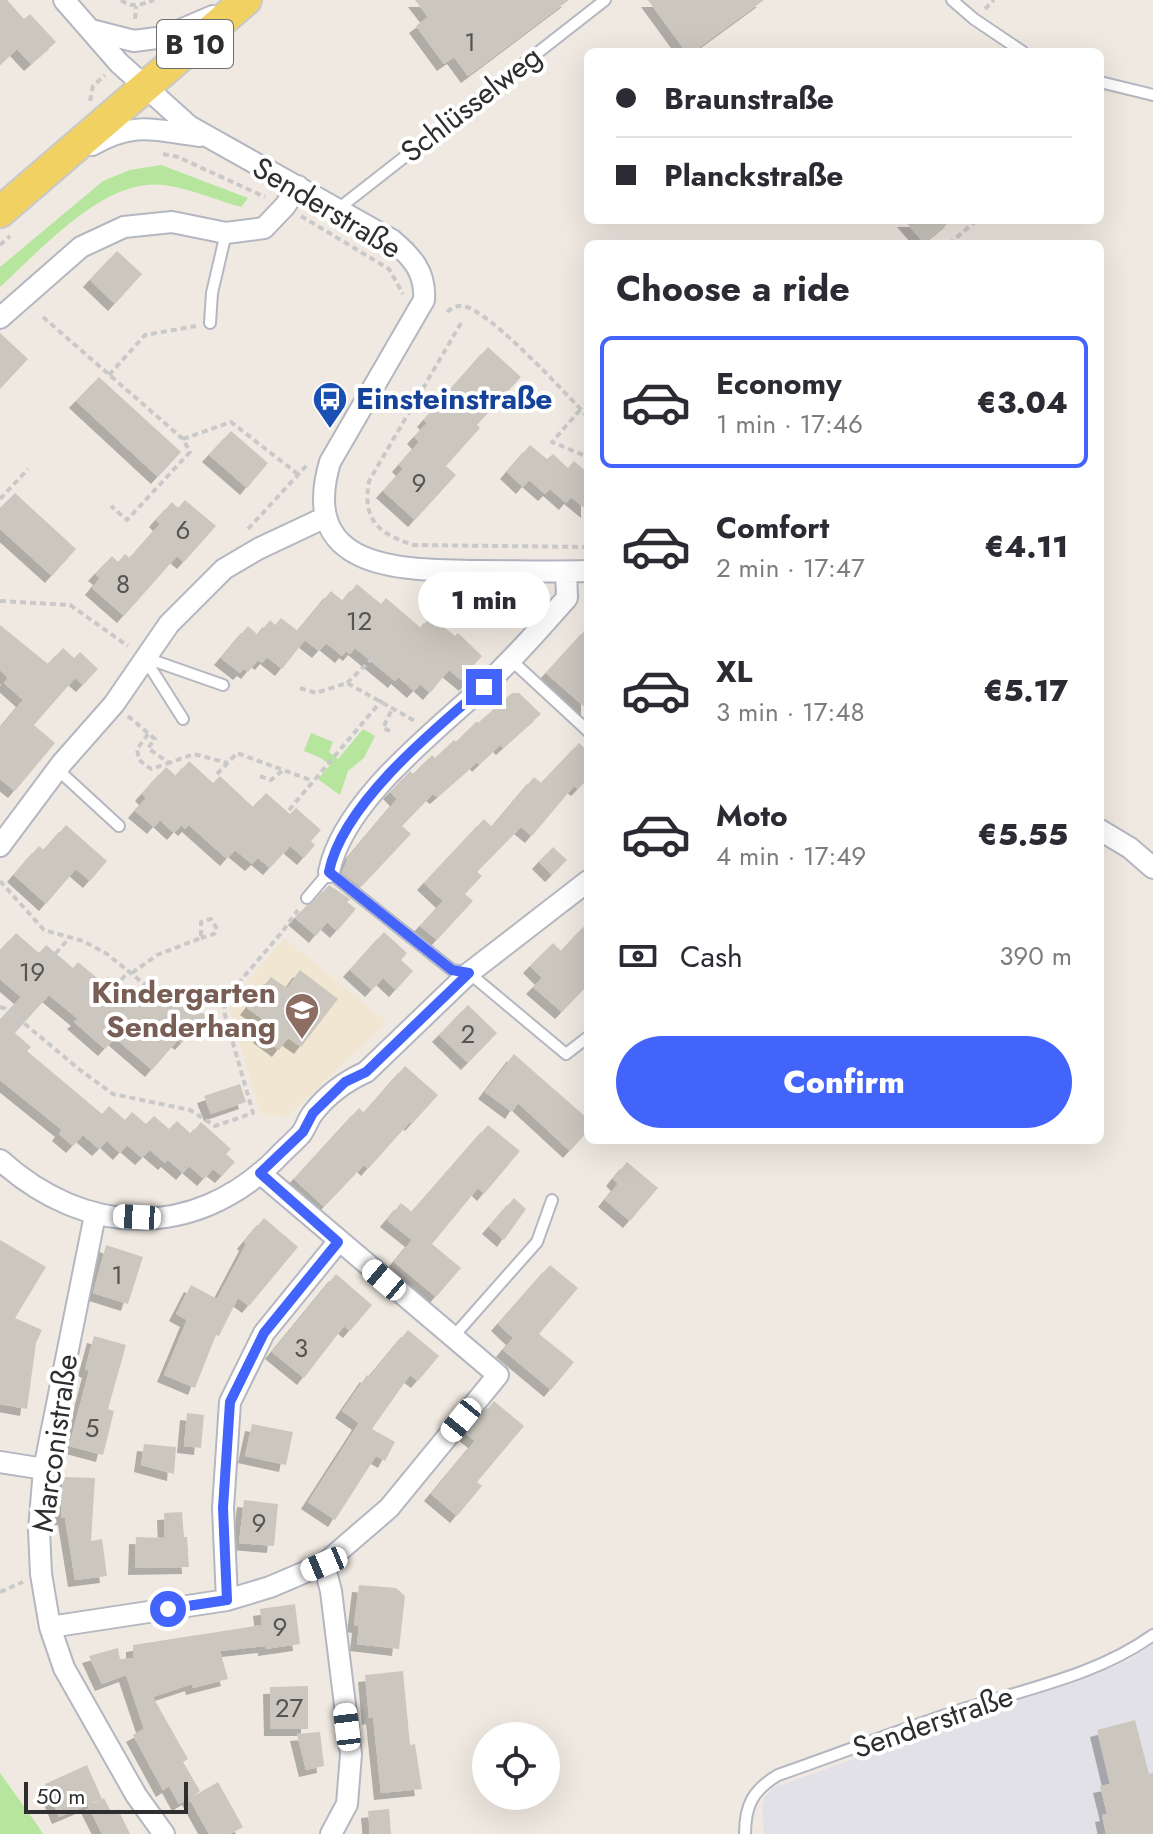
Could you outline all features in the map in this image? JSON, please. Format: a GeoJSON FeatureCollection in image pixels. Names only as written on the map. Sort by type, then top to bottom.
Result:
{"type":"FeatureCollection","features":[{"type":"Feature","properties":{"kind":"main road","name":"B 10"},"geometry":{"type":"LineString","coordinates":[[0,212],[243,0]]}},
{"type":"Feature","properties":{"kind":"street","name":"Senderstraße"},"geometry":{"type":"LineString","coordinates":[[64,0],[144,88],[204,136],[392,240],[410,255],[423,276],[424,300],[330,462],[323,502],[326,517]]}},
{"type":"Feature","properties":{"kind":"street"},"geometry":{"type":"LineString","coordinates":[[91,30],[134,41],[164,37],[199,24],[243,0]]}},
{"type":"Feature","properties":{"kind":"street","name":"Senderstraße"},"geometry":{"type":"LineString","coordinates":[[53,166],[114,133],[130,128],[204,136]]}},
{"type":"Feature","properties":{"kind":"street"},"geometry":{"type":"LineString","coordinates":[[0,318],[81,247],[124,227],[172,222],[226,233],[264,228],[285,206],[298,186]]}},
{"type":"Feature","properties":{"kind":"street"},"geometry":{"type":"LineString","coordinates":[[0,846],[57,769],[114,704],[169,624],[224,569],[326,517],[332,533],[354,554],[387,566],[430,570],[584,571]]}},
{"type":"Feature","properties":{"kind":"street"},"geometry":{"type":"LineString","coordinates":[[329,872],[332,855],[345,829],[386,780],[436,728],[511,660],[567,598],[566,572]]}},
{"type":"Feature","properties":{"kind":"street"},"geometry":{"type":"LineString","coordinates":[[1104,832],[1130,848],[1153,868]]}},
{"type":"Feature","properties":{"kind":"street"},"geometry":{"type":"LineString","coordinates":[[0,1160],[24,1182],[57,1200],[95,1215],[159,1219],[197,1212],[228,1197],[260,1173],[303,1132],[313,1113],[345,1082],[366,1072],[469,973],[584,884]]}},
{"type":"Feature","properties":{"kind":"street"},"geometry":{"type":"LineString","coordinates":[[50,1627],[227,1600],[270,1587],[324,1564],[389,1508],[498,1375],[260,1173]]}},
{"type":"Feature","properties":{"kind":"street","name":"Marconistraße"},"geometry":{"type":"LineString","coordinates":[[95,1215],[44,1469],[39,1530],[41,1574],[50,1627],[64,1668],[136,1795],[164,1834]]}},
{"type":"Feature","properties":{"kind":"street"},"geometry":{"type":"LineString","coordinates":[[227,1600],[223,1508],[230,1402],[264,1333],[338,1242]]}},
{"type":"Feature","properties":{"kind":"street"},"geometry":{"type":"LineString","coordinates":[[0,1462],[44,1469]]}},
{"type":"Feature","properties":{"kind":"street"},"geometry":{"type":"LineString","coordinates":[[324,1564],[331,1591],[351,1754],[347,1804],[331,1834]]}},
{"type":"Feature","properties":{"kind":"lane","name":"Schlüsselweg"},"geometry":{"type":"LineString","coordinates":[[338,209],[605,0]]}},
{"type":"Feature","properties":{"kind":"lane"},"geometry":{"type":"LineString","coordinates":[[952,0],[1017,48]]}},
{"type":"Feature","properties":{"kind":"lane"},"geometry":{"type":"LineString","coordinates":[[1104,83],[1153,95]]}},
{"type":"Feature","properties":{"kind":"lane"},"geometry":{"type":"LineString","coordinates":[[210,323],[212,293],[226,233]]}},
{"type":"Feature","properties":{"kind":"lane"},"geometry":{"type":"LineString","coordinates":[[144,657],[223,685]]}},
{"type":"Feature","properties":{"kind":"lane"},"geometry":{"type":"LineString","coordinates":[[144,657],[183,719]]}},
{"type":"Feature","properties":{"kind":"lane"},"geometry":{"type":"LineString","coordinates":[[511,660],[584,727]]}},
{"type":"Feature","properties":{"kind":"lane"},"geometry":{"type":"LineString","coordinates":[[57,769],[119,826]]}},
{"type":"Feature","properties":{"kind":"lane"},"geometry":{"type":"LineString","coordinates":[[307,898],[329,872],[452,970],[469,973],[566,1054],[584,1040]]}},
{"type":"Feature","properties":{"kind":"lane"},"geometry":{"type":"LineString","coordinates":[[453,1337],[537,1242],[552,1200]]}},
{"type":"Feature","properties":{"kind":"lane","name":"Senderstraße"},"geometry":{"type":"LineString","coordinates":[[745,1834],[746,1809],[750,1800],[778,1775],[950,1713],[1101,1664],[1131,1651],[1153,1635]]}},
{"type":"Feature","properties":{"kind":"path"},"geometry":{"type":"LineString","coordinates":[[121,0],[136,6],[154,0]]}},
{"type":"Feature","properties":{"kind":"path"},"geometry":{"type":"LineString","coordinates":[[954,240],[972,224]]}},
{"type":"Feature","properties":{"kind":"path"},"geometry":{"type":"LineString","coordinates":[[447,312],[465,306],[485,318],[551,378],[584,413]]}},
{"type":"Feature","properties":{"kind":"path"},"geometry":{"type":"LineString","coordinates":[[43,317],[183,439],[190,452],[127,520],[111,506]]}},
{"type":"Feature","properties":{"kind":"path"},"geometry":{"type":"LineString","coordinates":[[109,375],[145,335],[210,323]]}},
{"type":"Feature","properties":{"kind":"path"},"geometry":{"type":"LineString","coordinates":[[461,323],[369,481],[366,502],[374,522],[390,537],[413,545],[584,547]]}},
{"type":"Feature","properties":{"kind":"path"},"geometry":{"type":"LineString","coordinates":[[581,410],[552,442],[584,455]]}},
{"type":"Feature","properties":{"kind":"path"},"geometry":{"type":"LineString","coordinates":[[183,439],[231,422],[299,475]]}},
{"type":"Feature","properties":{"kind":"path"},"geometry":{"type":"LineString","coordinates":[[244,533],[313,458],[330,462]]}},
{"type":"Feature","properties":{"kind":"path"},"geometry":{"type":"LineString","coordinates":[[0,499],[28,469]]}},
{"type":"Feature","properties":{"kind":"path"},"geometry":{"type":"LineString","coordinates":[[0,601],[70,605],[119,639]]}},
{"type":"Feature","properties":{"kind":"path"},"geometry":{"type":"LineString","coordinates":[[300,688],[316,693],[347,683],[377,654]]}},
{"type":"Feature","properties":{"kind":"path"},"geometry":{"type":"LineString","coordinates":[[347,683],[420,724],[436,728]]}},
{"type":"Feature","properties":{"kind":"path"},"geometry":{"type":"LineString","coordinates":[[289,810],[382,700]]}},
{"type":"Feature","properties":{"kind":"path"},"geometry":{"type":"LineString","coordinates":[[114,704],[155,739],[148,748],[169,763]]}},
{"type":"Feature","properties":{"kind":"path"},"geometry":{"type":"LineString","coordinates":[[390,731],[383,728],[393,707]]}},
{"type":"Feature","properties":{"kind":"path"},"geometry":{"type":"LineString","coordinates":[[148,734],[137,749],[139,760],[151,769],[194,754],[228,763]]}},
{"type":"Feature","properties":{"kind":"path"},"geometry":{"type":"LineString","coordinates":[[217,774],[237,753],[313,781]]}},
{"type":"Feature","properties":{"kind":"path"},"geometry":{"type":"LineString","coordinates":[[260,776],[271,780],[283,770]]}},
{"type":"Feature","properties":{"kind":"path"},"geometry":{"type":"LineString","coordinates":[[0,881],[44,930],[83,941],[107,954],[164,1000]]}},
{"type":"Feature","properties":{"kind":"path"},"geometry":{"type":"LineString","coordinates":[[0,1007],[7,1009],[113,1094],[190,1110],[215,1126],[239,1119],[253,1113],[228,1027],[224,1000],[307,898]]}},
{"type":"Feature","properties":{"kind":"path"},"geometry":{"type":"LineString","coordinates":[[108,995],[130,972],[157,955],[214,934],[217,929],[211,919],[201,922],[201,938]]}},
{"type":"Feature","properties":{"kind":"path"},"geometry":{"type":"LineString","coordinates":[[49,961],[70,937]]}},
{"type":"Feature","properties":{"kind":"shaded area","name":"Kindergarten Senderhang"},"geometry":{"type":"Polygon","coordinates":[[[284,938],[386,1022],[288,1116],[261,1114],[230,1010],[232,1000],[284,938]]]}},
{"type":"Feature","properties":{"kind":"shaded area"},"geometry":{"type":"Polygon","coordinates":[[[1153,1643],[1153,1834],[764,1834],[762,1807],[765,1797],[773,1788],[1128,1661],[1153,1643]]]}},
{"type":"Feature","properties":{"kind":"green space"},"geometry":{"type":"Polygon","coordinates":[[[161,165],[248,198],[241,207],[163,185],[118,192],[74,220],[0,287],[0,267],[103,181],[130,170],[161,165]]]}},
{"type":"Feature","properties":{"kind":"green space"},"geometry":{"type":"Polygon","coordinates":[[[363,729],[375,736],[364,758],[348,771],[340,795],[318,779],[330,765],[304,751],[311,733],[333,742],[329,752],[338,759],[363,729]]]}},
{"type":"Feature","properties":{"kind":"green space"},"geometry":{"type":"Polygon","coordinates":[[[0,1773],[38,1826],[43,1834],[0,1834],[0,1773]]]}},
{"type":"Feature","properties":{"kind":"building"},"geometry":{"type":"Polygon","coordinates":[[[0,0],[7,0],[24,19],[30,14],[56,42],[31,64],[17,49],[0,65],[0,0]]]}},
{"type":"Feature","properties":{"kind":"building"},"geometry":{"type":"Polygon","coordinates":[[[415,0],[569,0],[468,76],[454,57],[444,64],[416,26],[428,17],[415,0]]]}},
{"type":"Feature","properties":{"kind":"building"},"geometry":{"type":"Polygon","coordinates":[[[648,0],[764,0],[698,48],[683,48],[648,0]]]}},
{"type":"Feature","properties":{"kind":"building"},"geometry":{"type":"Polygon","coordinates":[[[907,224],[947,224],[928,240],[921,240],[907,224]]]}},
{"type":"Feature","properties":{"kind":"building"},"geometry":{"type":"Polygon","coordinates":[[[117,251],[142,274],[115,304],[90,280],[117,251]]]}},
{"type":"Feature","properties":{"kind":"building"},"geometry":{"type":"Polygon","coordinates":[[[0,333],[28,359],[0,389],[0,333]]]}},
{"type":"Feature","properties":{"kind":"building"},"geometry":{"type":"Polygon","coordinates":[[[488,347],[521,377],[477,425],[480,428],[446,466],[456,475],[415,520],[383,491],[403,469],[399,465],[419,442],[414,437],[427,423],[424,420],[488,347]]]}},
{"type":"Feature","properties":{"kind":"building"},"geometry":{"type":"Polygon","coordinates":[[[99,377],[181,452],[158,477],[76,401],[99,377]]]}},
{"type":"Feature","properties":{"kind":"building"},"geometry":{"type":"Polygon","coordinates":[[[231,431],[268,463],[247,488],[209,455],[231,431]]]}},
{"type":"Feature","properties":{"kind":"building"},"geometry":{"type":"Polygon","coordinates":[[[530,445],[547,459],[553,454],[568,468],[574,461],[584,470],[584,508],[571,497],[566,503],[550,489],[545,494],[529,480],[523,487],[507,472],[530,445]]]}},
{"type":"Feature","properties":{"kind":"building"},"geometry":{"type":"Polygon","coordinates":[[[15,493],[76,549],[52,576],[0,529],[0,508],[15,493]]]}},
{"type":"Feature","properties":{"kind":"building"},"geometry":{"type":"Polygon","coordinates":[[[185,500],[216,526],[184,562],[177,556],[124,616],[92,588],[100,578],[95,574],[112,556],[118,562],[125,554],[130,558],[160,524],[156,520],[172,502],[178,508],[185,500]]]}},
{"type":"Feature","properties":{"kind":"building"},"geometry":{"type":"Polygon","coordinates":[[[357,584],[381,604],[386,598],[421,628],[431,616],[455,636],[458,633],[482,656],[473,666],[478,670],[466,684],[449,670],[430,693],[420,684],[414,691],[398,677],[395,681],[355,648],[350,654],[346,651],[342,656],[326,643],[319,651],[305,640],[282,669],[267,657],[262,663],[258,660],[248,672],[244,669],[240,673],[221,658],[248,626],[258,635],[270,620],[275,625],[281,618],[298,631],[331,591],[343,601],[357,584]]]}},
{"type":"Feature","properties":{"kind":"building"},"geometry":{"type":"Polygon","coordinates":[[[0,625],[48,664],[63,648],[74,658],[80,652],[98,669],[83,685],[75,678],[34,725],[55,743],[15,791],[0,779],[0,728],[23,700],[4,683],[8,678],[0,670],[0,625]]]}},
{"type":"Feature","properties":{"kind":"building"},"geometry":{"type":"Polygon","coordinates":[[[584,631],[584,706],[546,673],[584,631]]]}},
{"type":"Feature","properties":{"kind":"building"},"geometry":{"type":"Polygon","coordinates":[[[512,693],[519,693],[541,714],[503,748],[500,745],[479,765],[477,762],[437,797],[433,794],[402,826],[411,834],[361,887],[342,873],[348,857],[397,799],[390,792],[410,771],[413,774],[432,755],[435,758],[454,740],[456,742],[512,693]]]}},
{"type":"Feature","properties":{"kind":"building"},"geometry":{"type":"Polygon","coordinates":[[[579,743],[584,747],[584,783],[578,789],[574,786],[532,836],[521,827],[477,872],[482,876],[465,894],[473,901],[437,940],[420,926],[443,901],[424,883],[484,819],[492,827],[534,777],[541,783],[579,743]]]}},
{"type":"Feature","properties":{"kind":"building"},"geometry":{"type":"Polygon","coordinates":[[[189,761],[213,783],[220,776],[253,807],[266,793],[290,814],[296,808],[321,830],[311,841],[315,845],[304,858],[290,846],[270,868],[258,858],[252,864],[235,850],[227,859],[189,825],[185,829],[181,825],[174,833],[160,820],[154,827],[135,811],[146,798],[142,794],[166,767],[176,776],[189,761]]]}},
{"type":"Feature","properties":{"kind":"building"},"geometry":{"type":"Polygon","coordinates":[[[66,825],[107,861],[90,881],[76,869],[46,904],[14,875],[39,846],[44,850],[66,825]]]}},
{"type":"Feature","properties":{"kind":"building"},"geometry":{"type":"Polygon","coordinates":[[[553,847],[567,860],[552,875],[539,862],[553,847]]]}},
{"type":"Feature","properties":{"kind":"building"},"geometry":{"type":"Polygon","coordinates":[[[329,885],[350,899],[347,902],[356,909],[337,931],[327,922],[316,936],[295,918],[329,885]]]}},
{"type":"Feature","properties":{"kind":"building"},"geometry":{"type":"Polygon","coordinates":[[[584,926],[584,989],[562,1012],[533,987],[542,978],[530,966],[553,943],[561,951],[584,926]]]}},
{"type":"Feature","properties":{"kind":"building"},"geometry":{"type":"Polygon","coordinates":[[[384,932],[407,953],[401,960],[413,971],[396,990],[383,978],[372,990],[350,970],[384,932]]]}},
{"type":"Feature","properties":{"kind":"building"},"geometry":{"type":"Polygon","coordinates":[[[16,933],[39,953],[46,945],[73,968],[78,962],[103,983],[108,977],[135,1001],[144,990],[160,1004],[170,993],[178,1000],[182,995],[206,1016],[182,1043],[178,1040],[152,1070],[115,1038],[105,1049],[74,1022],[78,1019],[49,995],[15,1033],[31,1047],[27,1051],[102,1114],[109,1106],[125,1120],[132,1112],[146,1124],[154,1116],[169,1129],[177,1121],[191,1134],[201,1122],[231,1149],[226,1154],[235,1162],[222,1176],[213,1169],[204,1179],[189,1166],[183,1173],[150,1150],[142,1158],[127,1145],[120,1153],[107,1141],[99,1149],[83,1135],[73,1146],[59,1134],[62,1130],[0,1080],[0,1020],[21,997],[0,979],[0,951],[16,933]]]}},
{"type":"Feature","properties":{"kind":"building"},"geometry":{"type":"Polygon","coordinates":[[[300,970],[338,999],[301,1047],[288,1038],[279,1050],[260,1036],[269,1024],[247,1008],[271,977],[287,988],[300,970]]]}},
{"type":"Feature","properties":{"kind":"building"},"geometry":{"type":"Polygon","coordinates":[[[468,1005],[497,1033],[468,1063],[439,1035],[468,1005]]]}},
{"type":"Feature","properties":{"kind":"building"},"geometry":{"type":"Polygon","coordinates":[[[514,1054],[584,1115],[584,1135],[570,1151],[518,1103],[512,1112],[485,1092],[514,1054]]]}},
{"type":"Feature","properties":{"kind":"building"},"geometry":{"type":"Polygon","coordinates":[[[405,1066],[438,1095],[368,1169],[364,1165],[324,1207],[294,1179],[359,1108],[364,1113],[405,1066]]]}},
{"type":"Feature","properties":{"kind":"building"},"geometry":{"type":"Polygon","coordinates":[[[240,1084],[246,1102],[211,1114],[204,1096],[240,1084]]]}},
{"type":"Feature","properties":{"kind":"building"},"geometry":{"type":"Polygon","coordinates":[[[488,1125],[520,1151],[484,1194],[478,1188],[432,1244],[461,1268],[436,1297],[394,1262],[412,1240],[387,1220],[401,1203],[412,1212],[488,1125]]]}},
{"type":"Feature","properties":{"kind":"building"},"geometry":{"type":"Polygon","coordinates":[[[627,1162],[658,1188],[630,1221],[605,1200],[618,1184],[613,1179],[627,1162]]]}},
{"type":"Feature","properties":{"kind":"building"},"geometry":{"type":"Polygon","coordinates":[[[514,1198],[526,1209],[504,1240],[489,1227],[514,1198]]]}},
{"type":"Feature","properties":{"kind":"building"},"geometry":{"type":"Polygon","coordinates":[[[264,1218],[298,1247],[249,1306],[238,1298],[219,1336],[216,1335],[195,1388],[164,1375],[187,1320],[176,1314],[191,1285],[217,1299],[246,1244],[244,1242],[264,1218]]]}},
{"type":"Feature","properties":{"kind":"building"},"geometry":{"type":"Polygon","coordinates":[[[0,1240],[46,1267],[15,1318],[42,1330],[36,1343],[27,1409],[0,1404],[0,1240]]]}},
{"type":"Feature","properties":{"kind":"building"},"geometry":{"type":"Polygon","coordinates":[[[106,1245],[143,1257],[128,1304],[93,1293],[106,1245]]]}},
{"type":"Feature","properties":{"kind":"building"},"geometry":{"type":"Polygon","coordinates":[[[550,1265],[578,1288],[539,1334],[574,1362],[551,1390],[503,1350],[513,1338],[498,1324],[550,1265]]]}},
{"type":"Feature","properties":{"kind":"building"},"geometry":{"type":"Polygon","coordinates":[[[336,1274],[372,1305],[350,1331],[344,1326],[304,1378],[272,1352],[336,1274]]]}},
{"type":"Feature","properties":{"kind":"building"},"geometry":{"type":"Polygon","coordinates":[[[408,1330],[439,1356],[418,1381],[410,1375],[372,1429],[395,1442],[385,1461],[376,1456],[335,1520],[308,1502],[359,1423],[342,1411],[367,1375],[369,1377],[408,1330]]]}},
{"type":"Feature","properties":{"kind":"building"},"geometry":{"type":"Polygon","coordinates":[[[94,1336],[126,1345],[108,1409],[114,1411],[103,1455],[69,1446],[89,1371],[85,1369],[94,1336]]]}},
{"type":"Feature","properties":{"kind":"building"},"geometry":{"type":"Polygon","coordinates":[[[494,1401],[524,1426],[477,1482],[482,1486],[457,1516],[431,1494],[475,1441],[466,1434],[494,1401]]]}},
{"type":"Feature","properties":{"kind":"building"},"geometry":{"type":"Polygon","coordinates":[[[187,1413],[204,1415],[201,1448],[184,1446],[187,1413]]]}},
{"type":"Feature","properties":{"kind":"building"},"geometry":{"type":"Polygon","coordinates":[[[252,1424],[293,1432],[286,1465],[245,1456],[252,1424]]]}},
{"type":"Feature","properties":{"kind":"building"},"geometry":{"type":"Polygon","coordinates":[[[144,1444],[176,1447],[174,1474],[141,1465],[144,1444]]]}},
{"type":"Feature","properties":{"kind":"building"},"geometry":{"type":"Polygon","coordinates":[[[63,1477],[95,1478],[91,1541],[102,1539],[107,1576],[75,1580],[65,1518],[61,1518],[63,1477]]]}},
{"type":"Feature","properties":{"kind":"building"},"geometry":{"type":"Polygon","coordinates":[[[244,1500],[278,1504],[274,1546],[239,1543],[244,1500]]]}},
{"type":"Feature","properties":{"kind":"building"},"geometry":{"type":"Polygon","coordinates":[[[182,1512],[189,1567],[135,1568],[136,1537],[165,1538],[164,1513],[182,1512]]]}},
{"type":"Feature","properties":{"kind":"building"},"geometry":{"type":"Polygon","coordinates":[[[359,1585],[396,1588],[405,1596],[399,1649],[357,1644],[359,1626],[354,1625],[359,1585]]]}},
{"type":"Feature","properties":{"kind":"building"},"geometry":{"type":"Polygon","coordinates":[[[295,1604],[300,1644],[220,1651],[228,1679],[193,1688],[192,1684],[153,1697],[188,1759],[183,1762],[200,1791],[192,1797],[218,1782],[243,1827],[230,1834],[209,1834],[189,1798],[179,1804],[169,1786],[163,1790],[133,1735],[144,1729],[126,1675],[102,1684],[89,1656],[118,1648],[120,1659],[133,1658],[133,1645],[262,1625],[260,1609],[295,1604]]]}},
{"type":"Feature","properties":{"kind":"building"},"geometry":{"type":"Polygon","coordinates":[[[403,1671],[410,1745],[415,1744],[422,1789],[381,1793],[365,1675],[403,1671]]]}},
{"type":"Feature","properties":{"kind":"building"},"geometry":{"type":"Polygon","coordinates":[[[308,1686],[308,1729],[271,1729],[270,1687],[308,1686]]]}},
{"type":"Feature","properties":{"kind":"building"},"geometry":{"type":"Polygon","coordinates":[[[1135,1720],[1149,1774],[1153,1773],[1153,1834],[1106,1834],[1102,1815],[1107,1814],[1100,1786],[1110,1784],[1097,1730],[1135,1720]]]}},
{"type":"Feature","properties":{"kind":"building"},"geometry":{"type":"Polygon","coordinates":[[[320,1732],[324,1766],[306,1770],[297,1734],[320,1732]]]}},
{"type":"Feature","properties":{"kind":"building"},"geometry":{"type":"Polygon","coordinates":[[[87,1765],[102,1799],[59,1817],[45,1784],[87,1765]]]}},
{"type":"Feature","properties":{"kind":"building"},"geometry":{"type":"Polygon","coordinates":[[[104,1798],[111,1812],[118,1809],[130,1834],[102,1834],[88,1806],[104,1798]]]}},
{"type":"Feature","properties":{"kind":"building"},"geometry":{"type":"Polygon","coordinates":[[[389,1809],[391,1834],[370,1834],[368,1811],[389,1809]]]}},
{"type":"Feature","properties":{"kind":"place","name":"Einsteinstraße"},"geometry":{"type":"Point","coordinates":[330,430]}},
{"type":"Feature","properties":{"kind":"place","name":"Kindergarten Senderhang"},"geometry":{"type":"Point","coordinates":[302,1041]}},
{"type":"Feature","properties":{"kind":"route"},"geometry":{"type":"LineString","coordinates":[[168,1609],[227,1600],[223,1508],[230,1402],[264,1333],[338,1242],[260,1173],[303,1132],[313,1113],[345,1082],[366,1072],[469,973],[452,970],[329,872],[332,855],[345,829],[403,760],[484,687]]}}]}
